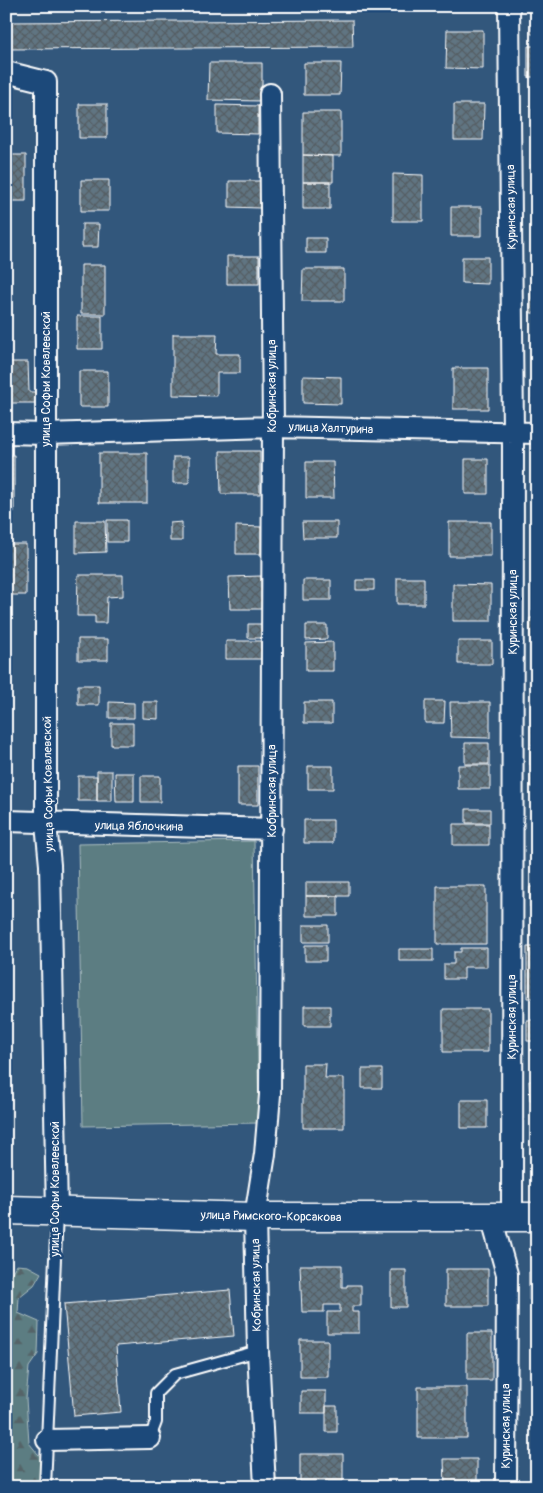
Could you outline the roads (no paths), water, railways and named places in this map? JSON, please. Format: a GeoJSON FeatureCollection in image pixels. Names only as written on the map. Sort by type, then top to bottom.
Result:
{"type":"FeatureCollection","features":[{"type":"Feature","properties":{"kind":"main road","name":"улица Римского-Корсакова"},"geometry":{"type":"LineString","coordinates":[[6,1210],[254,1217],[514,1217]]}},
{"type":"Feature","properties":{"kind":"street","name":"Куринская улица"},"geometry":{"type":"LineString","coordinates":[[506,1487],[507,1274],[495,1231],[514,1217],[513,433],[509,6]]}},
{"type":"Feature","properties":{"kind":"street","name":"улица Софьи Ковалевской"},"geometry":{"type":"LineString","coordinates":[[6,72],[46,82],[46,824],[50,865],[57,1212]]}},
{"type":"Feature","properties":{"kind":"street","name":"Кобринская улица"},"geometry":{"type":"LineString","coordinates":[[265,1487],[254,1217],[265,1154],[270,1095],[273,427],[270,94]]}},
{"type":"Feature","properties":{"kind":"street","name":"улица Халтурина"},"geometry":{"type":"LineString","coordinates":[[6,433],[46,434],[273,427],[537,433]]}},
{"type":"Feature","properties":{"kind":"street","name":"улица Яблочкина"},"geometry":{"type":"LineString","coordinates":[[6,821],[46,824],[272,829]]}},
{"type":"Feature","properties":{"kind":"street"},"geometry":{"type":"LineString","coordinates":[[47,1440],[150,1438]]}},
{"type":"Feature","properties":{"kind":"lane","name":"улица Софьи Ковалевской"},"geometry":{"type":"LineString","coordinates":[[46,1487],[57,1212]]}},
{"type":"Feature","properties":{"kind":"lane"},"geometry":{"type":"LineString","coordinates":[[150,1438],[156,1422],[156,1393],[175,1374],[258,1351]]}}]}
